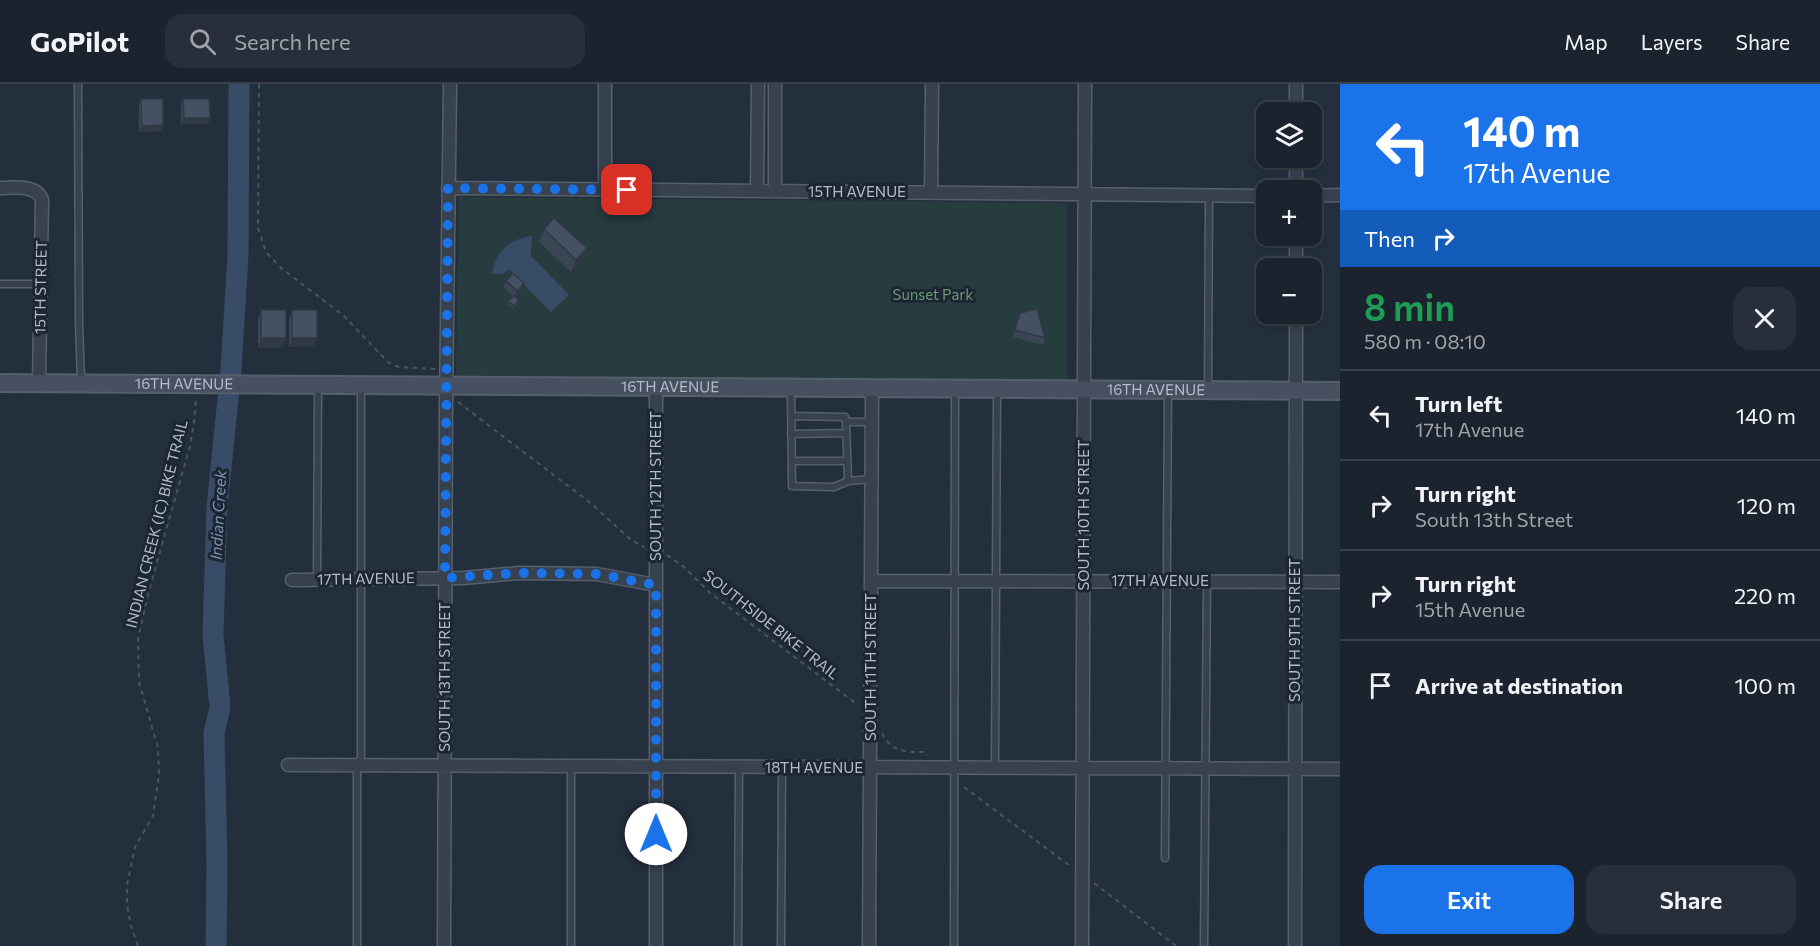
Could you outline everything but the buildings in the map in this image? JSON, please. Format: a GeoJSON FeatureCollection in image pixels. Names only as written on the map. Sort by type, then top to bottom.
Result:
{"type":"FeatureCollection","features":[{"type":"Feature","properties":{"kind":"street","name":"SOUTH 13TH STREET"},"geometry":{"type":"LineString","coordinates":[[444,946],[446,385],[450,84]]}},
{"type":"Feature","properties":{"kind":"street"},"geometry":{"type":"LineString","coordinates":[[605,84],[605,190]]}},
{"type":"Feature","properties":{"kind":"street"},"geometry":{"type":"LineString","coordinates":[[757,191],[758,84]]}},
{"type":"Feature","properties":{"kind":"street"},"geometry":{"type":"LineString","coordinates":[[775,84],[775,191]]}},
{"type":"Feature","properties":{"kind":"street"},"geometry":{"type":"LineString","coordinates":[[931,192],[932,84]]}},
{"type":"Feature","properties":{"kind":"street","name":"SOUTH 10TH STREET"},"geometry":{"type":"LineString","coordinates":[[1082,946],[1085,84]]}},
{"type":"Feature","properties":{"kind":"street"},"geometry":{"type":"LineString","coordinates":[[1296,84],[1296,102]]}},
{"type":"Feature","properties":{"kind":"street","name":"15TH STREET"},"geometry":{"type":"LineString","coordinates":[[0,188],[23,188],[37,192],[42,200],[39,383]]}},
{"type":"Feature","properties":{"kind":"street","name":"15TH AVENUE"},"geometry":{"type":"LineString","coordinates":[[448,188],[1256,196]]}},
{"type":"Feature","properties":{"kind":"street"},"geometry":{"type":"LineString","coordinates":[[1322,196],[1340,195]]}},
{"type":"Feature","properties":{"kind":"street","name":"SOUTH 9TH STREET"},"geometry":{"type":"LineString","coordinates":[[1294,946],[1296,324]]}},
{"type":"Feature","properties":{"kind":"street","name":"16TH AVENUE"},"geometry":{"type":"LineString","coordinates":[[0,383],[195,386],[446,385],[1340,391]]}},
{"type":"Feature","properties":{"kind":"street","name":"SOUTH 12TH STREET"},"geometry":{"type":"LineString","coordinates":[[656,386],[656,946]]}},
{"type":"Feature","properties":{"kind":"street","name":"SOUTH 11TH STREET"},"geometry":{"type":"LineString","coordinates":[[869,946],[872,388]]}},
{"type":"Feature","properties":{"kind":"street","name":"17TH AVENUE"},"geometry":{"type":"LineString","coordinates":[[292,580],[445,578],[519,573],[597,574],[656,585]]}},
{"type":"Feature","properties":{"kind":"street","name":"17TH AVENUE"},"geometry":{"type":"LineString","coordinates":[[871,581],[1340,582]]}},
{"type":"Feature","properties":{"kind":"street","name":"18TH AVENUE"},"geometry":{"type":"LineString","coordinates":[[288,765],[1340,769]]}},
{"type":"Feature","properties":{"kind":"lane"},"geometry":{"type":"LineString","coordinates":[[78,84],[81,383]]}},
{"type":"Feature","properties":{"kind":"lane"},"geometry":{"type":"LineString","coordinates":[[1208,390],[1209,195]]}},
{"type":"Feature","properties":{"kind":"lane"},"geometry":{"type":"LineString","coordinates":[[0,284],[41,284]]}},
{"type":"Feature","properties":{"kind":"lane"},"geometry":{"type":"LineString","coordinates":[[318,385],[318,580]]}},
{"type":"Feature","properties":{"kind":"lane"},"geometry":{"type":"LineString","coordinates":[[357,946],[357,766],[361,758],[361,385]]}},
{"type":"Feature","properties":{"kind":"lane"},"geometry":{"type":"LineString","coordinates":[[791,387],[792,486],[834,487],[848,481],[872,479]]}},
{"type":"Feature","properties":{"kind":"lane"},"geometry":{"type":"LineString","coordinates":[[954,946],[955,388]]}},
{"type":"Feature","properties":{"kind":"lane"},"geometry":{"type":"LineString","coordinates":[[996,389],[996,768]]}},
{"type":"Feature","properties":{"kind":"lane"},"geometry":{"type":"LineString","coordinates":[[1165,858],[1168,390]]}},
{"type":"Feature","properties":{"kind":"lane"},"geometry":{"type":"LineString","coordinates":[[791,416],[872,422]]}},
{"type":"Feature","properties":{"kind":"lane"},"geometry":{"type":"LineString","coordinates":[[845,420],[848,481]]}},
{"type":"Feature","properties":{"kind":"lane"},"geometry":{"type":"LineString","coordinates":[[791,434],[846,433]]}},
{"type":"Feature","properties":{"kind":"lane"},"geometry":{"type":"LineString","coordinates":[[792,461],[847,461]]}},
{"type":"Feature","properties":{"kind":"lane"},"geometry":{"type":"LineString","coordinates":[[1204,946],[1207,581]]}},
{"type":"Feature","properties":{"kind":"lane"},"geometry":{"type":"LineString","coordinates":[[571,767],[571,946]]}},
{"type":"Feature","properties":{"kind":"lane"},"geometry":{"type":"LineString","coordinates":[[738,946],[739,768]]}},
{"type":"Feature","properties":{"kind":"lane"},"geometry":{"type":"LineString","coordinates":[[781,946],[782,768]]}},
{"type":"Feature","properties":{"kind":"path"},"geometry":{"type":"LineString","coordinates":[[259,84],[258,228],[266,252],[281,268],[344,316],[382,357],[399,367],[428,369]]}},
{"type":"Feature","properties":{"kind":"path","name":"INDIAN CREEK (IC) BIKE TRAIL"},"geometry":{"type":"LineString","coordinates":[[138,946],[127,905],[127,885],[135,847],[153,816],[159,775],[158,748],[139,682],[138,639],[148,594],[190,446],[196,410],[195,386]]}},
{"type":"Feature","properties":{"kind":"path","name":"SOUTHSIDE BIKE TRAIL"},"geometry":{"type":"LineString","coordinates":[[458,402],[593,505],[631,540],[676,561],[710,593],[870,715],[878,722],[890,745],[901,751],[926,752],[934,768]]}},
{"type":"Feature","properties":{"kind":"path"},"geometry":{"type":"LineString","coordinates":[[954,783],[978,796],[1176,946]]}},
{"type":"Feature","properties":{"kind":"green space","name":"Sunset Park"},"geometry":{"type":"Polygon","coordinates":[[[459,197],[1067,203],[1067,389],[885,388],[872,379],[456,376],[459,197]]]}},
{"type":"Feature","properties":{"kind":"water"},"geometry":{"type":"Polygon","coordinates":[[[532,236],[531,256],[569,295],[551,312],[509,269],[503,274],[492,274],[500,253],[510,243],[532,236]]]}},
{"type":"Feature","properties":{"kind":"waterway","name":"Indian Creek"},"geometry":{"type":"LineString","coordinates":[[216,946],[214,733],[220,708],[213,634],[217,507],[231,369],[238,255],[239,84]]}},
{"type":"Feature","properties":{"kind":"route"},"geometry":{"type":"LineString","coordinates":[[627,190],[448,188],[445,578],[519,573],[597,574],[656,585],[656,834]]}}]}
